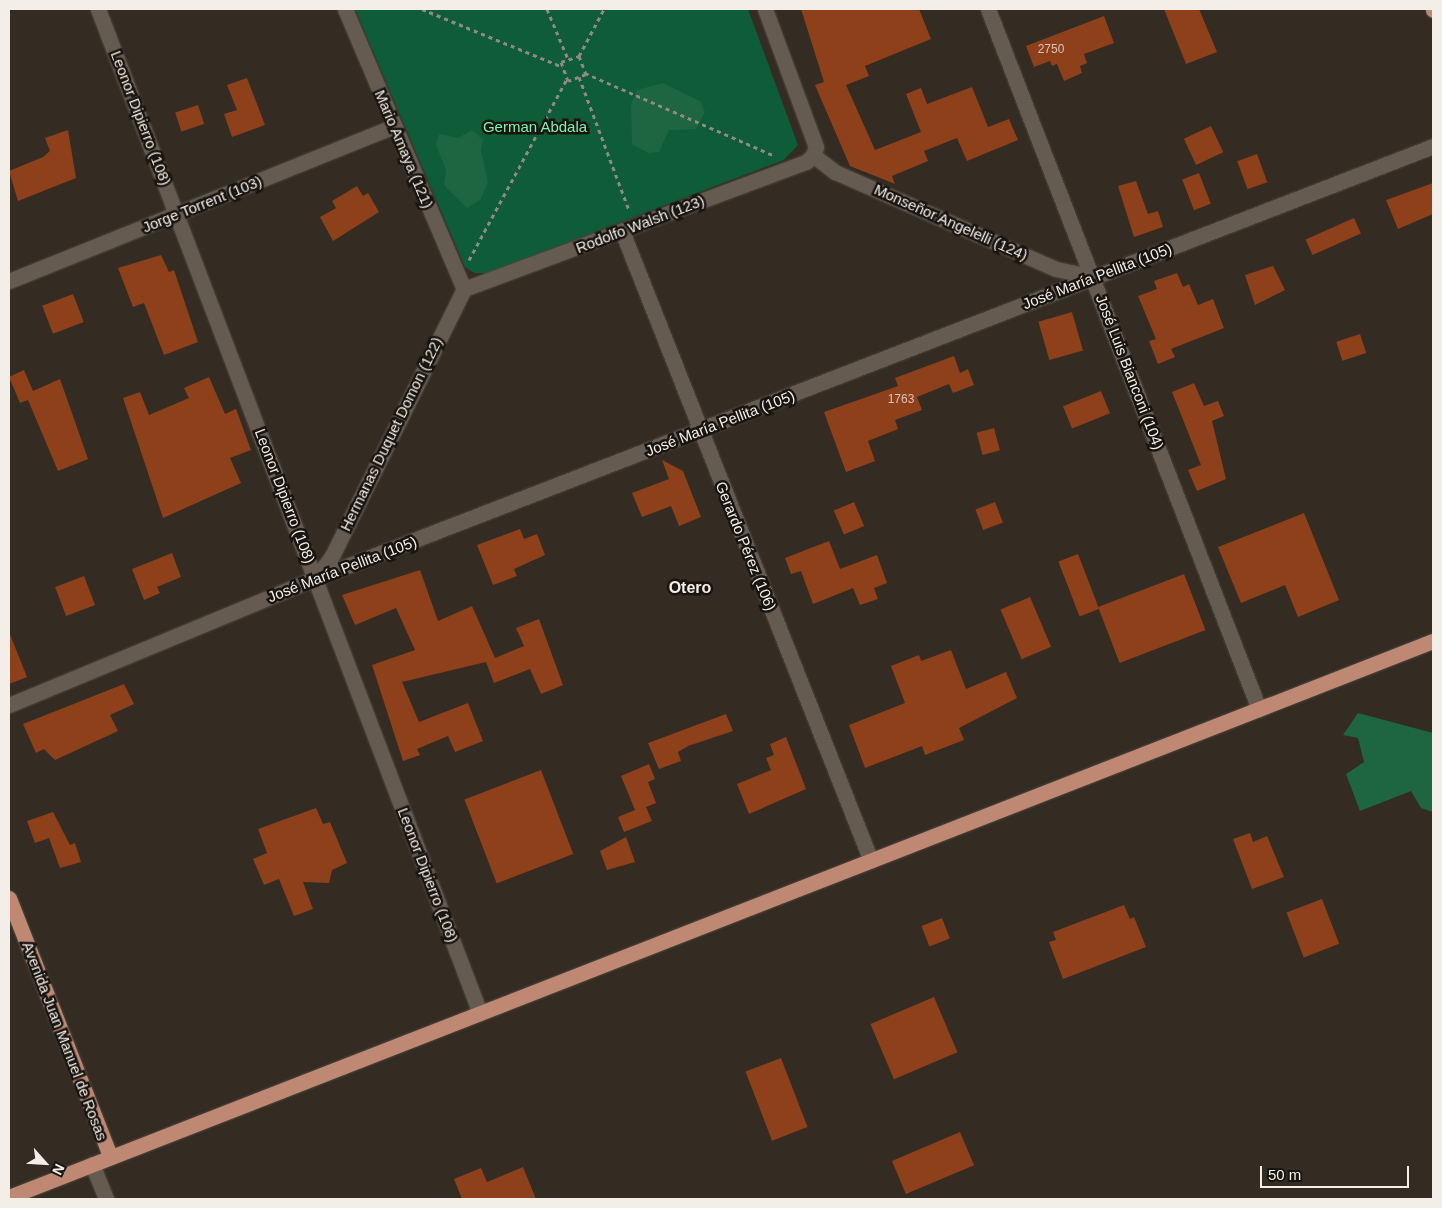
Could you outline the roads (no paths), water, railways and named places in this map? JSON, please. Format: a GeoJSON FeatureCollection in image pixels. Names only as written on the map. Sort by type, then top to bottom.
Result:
{"type":"FeatureCollection","features":[{"type":"Feature","properties":{"kind":"main road"},"geometry":{"type":"LineString","coordinates":[[9,1198],[110,1156],[1433,641]]}},
{"type":"Feature","properties":{"kind":"main road","name":"Avenida Juan Manuel de Rosas"},"geometry":{"type":"LineString","coordinates":[[9,898],[110,1156]]}},
{"type":"Feature","properties":{"kind":"street","name":"Leonor Dipierro (108)"},"geometry":{"type":"LineString","coordinates":[[98,9],[178,214],[480,1013]]}},
{"type":"Feature","properties":{"kind":"street","name":"Mario Amaya (121)"},"geometry":{"type":"LineString","coordinates":[[345,9],[464,289]]}},
{"type":"Feature","properties":{"kind":"street"},"geometry":{"type":"LineString","coordinates":[[765,9],[816,146],[813,155]]}},
{"type":"Feature","properties":{"kind":"street","name":"José Luis Bianconi (104)"},"geometry":{"type":"LineString","coordinates":[[988,9],[1094,277],[1259,709]]}},
{"type":"Feature","properties":{"kind":"street","name":"Jorge Torrent (103)"},"geometry":{"type":"LineString","coordinates":[[9,281],[394,126]]}},
{"type":"Feature","properties":{"kind":"street","name":"José María Pellita (105)"},"geometry":{"type":"LineString","coordinates":[[9,705],[316,578],[701,432],[1433,146]]}},
{"type":"Feature","properties":{"kind":"street","name":"Rodolfo Walsh (123)"},"geometry":{"type":"LineString","coordinates":[[464,289],[622,232],[806,162],[813,155]]}},
{"type":"Feature","properties":{"kind":"street","name":"Monseñor Angelelli (124)"},"geometry":{"type":"LineString","coordinates":[[813,155],[835,172],[1021,253],[1094,277]]}},
{"type":"Feature","properties":{"kind":"street","name":"Gerardo Pérez (106)"},"geometry":{"type":"LineString","coordinates":[[622,232],[870,861]]}},
{"type":"Feature","properties":{"kind":"street","name":"Hermanas Duquet Domon (122)"},"geometry":{"type":"LineString","coordinates":[[316,578],[332,556],[464,289]]}},
{"type":"Feature","properties":{"kind":"street","name":"Avenida Juan Manuel de Rosas"},"geometry":{"type":"LineString","coordinates":[[92,1164],[106,1199]]}},
{"type":"Feature","properties":{"kind":"district","name":"Otero"},"geometry":{"type":"Point","coordinates":[690,588]}},
{"type":"Feature","properties":{"kind":"park label","name":"German Abdala"},"geometry":{"type":"Point","coordinates":[535,127]}}]}
